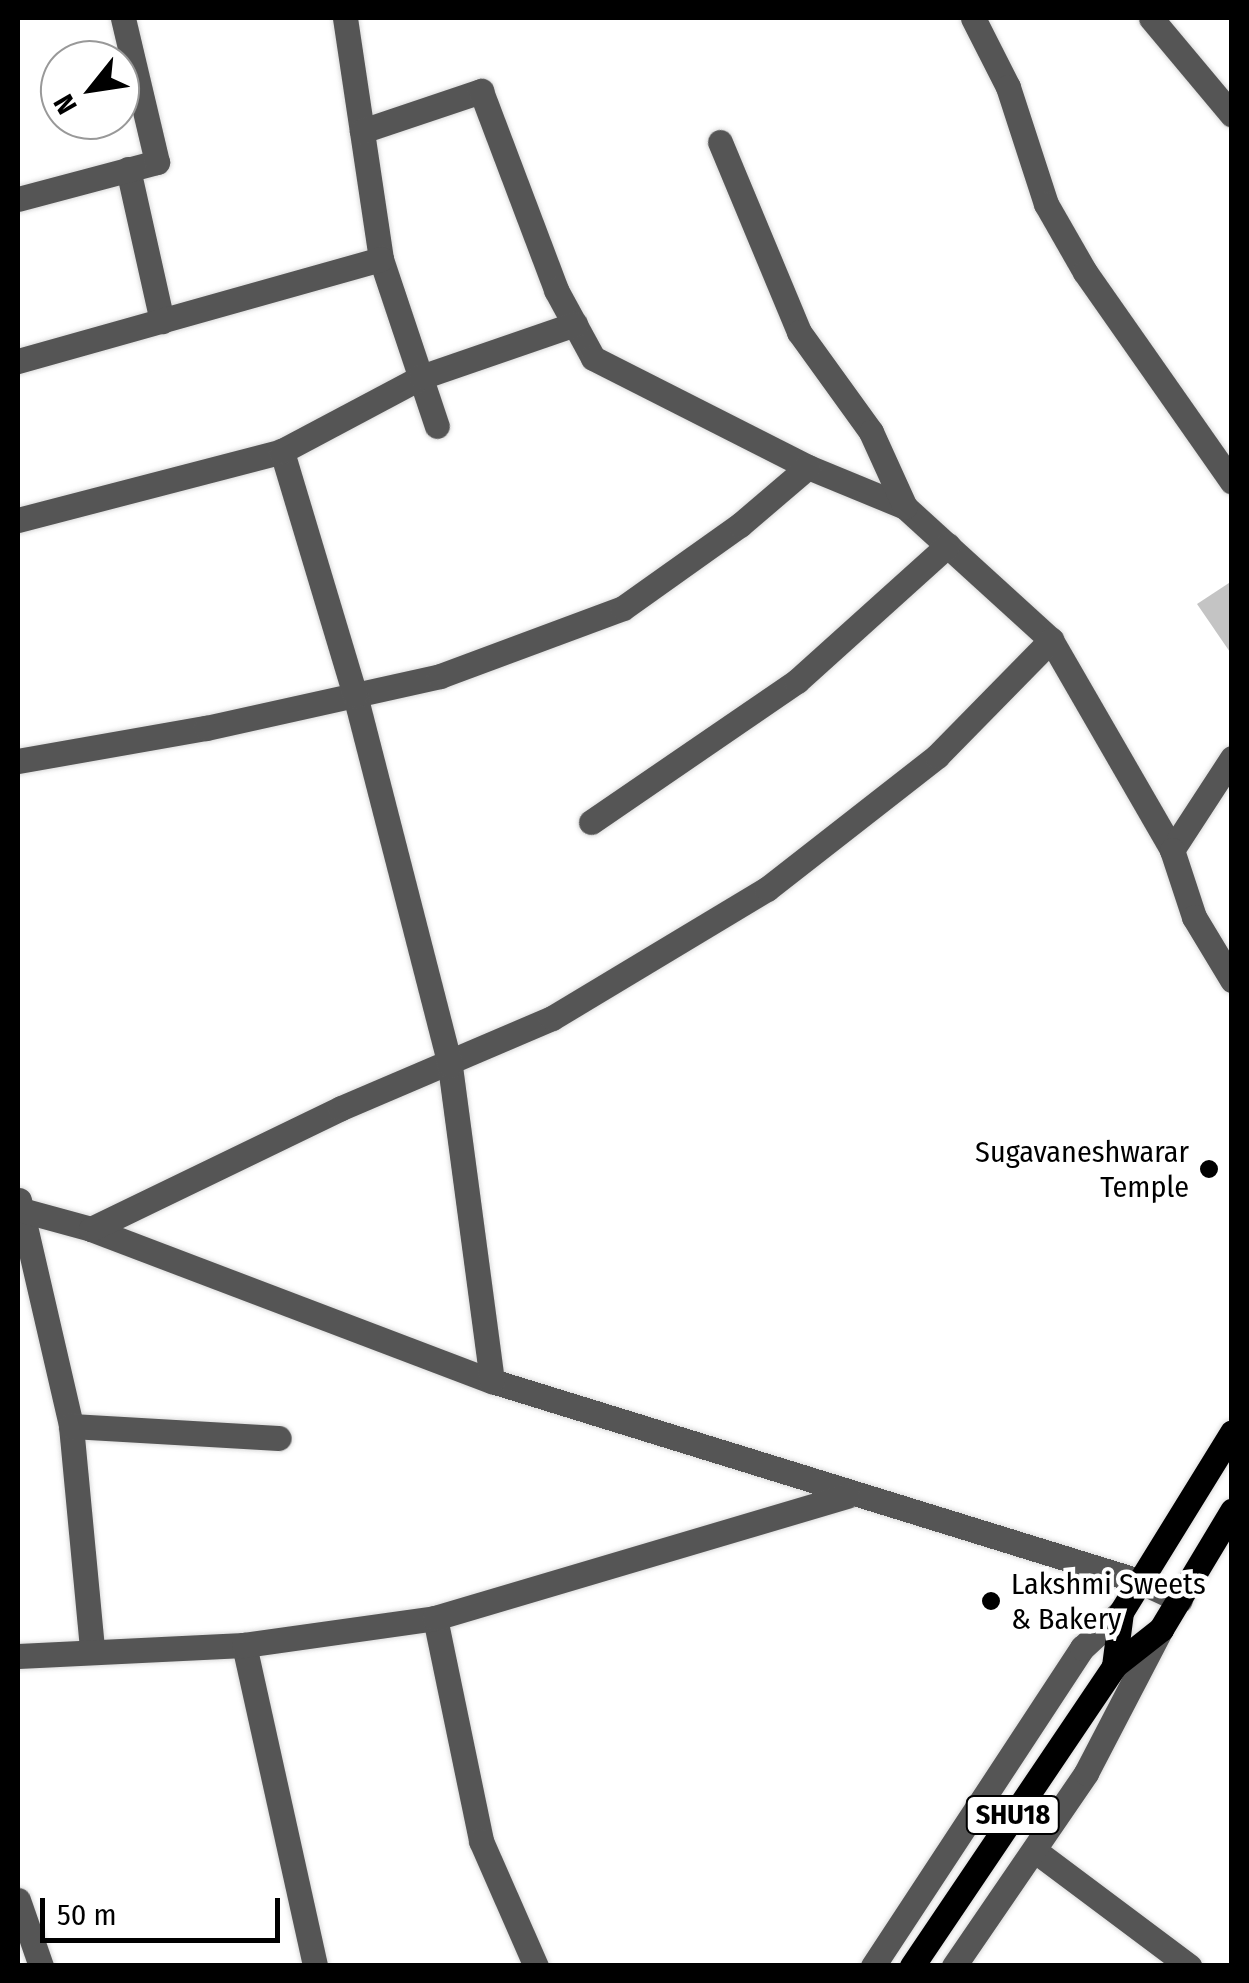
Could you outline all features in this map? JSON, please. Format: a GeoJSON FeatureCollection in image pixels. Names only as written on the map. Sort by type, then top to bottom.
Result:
{"type":"FeatureCollection","features":[{"type":"Feature","properties":{"kind":"main road"},"geometry":{"type":"LineString","coordinates":[[1114,1666],[1121,1612],[1227,1446]]}},
{"type":"Feature","properties":{"kind":"main road"},"geometry":{"type":"LineString","coordinates":[[1114,1666],[1160,1629],[1232,1511]]}},
{"type":"Feature","properties":{"kind":"main road","name":"SHU18"},"geometry":{"type":"LineString","coordinates":[[912,1966],[1114,1666]]}},
{"type":"Feature","properties":{"kind":"street"},"geometry":{"type":"LineString","coordinates":[[18,199],[156,162],[122,18]]}},
{"type":"Feature","properties":{"kind":"street"},"geometry":{"type":"LineString","coordinates":[[345,18],[381,259],[437,426]]}},
{"type":"Feature","properties":{"kind":"street"},"geometry":{"type":"LineString","coordinates":[[974,18],[1008,86],[1046,204],[1085,272],[1232,482]]}},
{"type":"Feature","properties":{"kind":"street"},"geometry":{"type":"LineString","coordinates":[[1152,18],[1232,115]]}},
{"type":"Feature","properties":{"kind":"street"},"geometry":{"type":"LineString","coordinates":[[362,131],[481,90],[574,324],[593,358],[808,467],[905,507],[1051,640],[1172,850],[1194,916],[1232,980]]}},
{"type":"Feature","properties":{"kind":"street"},"geometry":{"type":"LineString","coordinates":[[720,142],[799,332],[871,432],[905,507]]}},
{"type":"Feature","properties":{"kind":"street"},"geometry":{"type":"LineString","coordinates":[[128,169],[162,321]]}},
{"type":"Feature","properties":{"kind":"street"},"geometry":{"type":"LineString","coordinates":[[18,361],[381,259]]}},
{"type":"Feature","properties":{"kind":"street"},"geometry":{"type":"LineString","coordinates":[[18,520],[282,451],[421,377],[574,324]]}},
{"type":"Feature","properties":{"kind":"street"},"geometry":{"type":"LineString","coordinates":[[282,451],[355,695],[450,1065],[492,1381]]}},
{"type":"Feature","properties":{"kind":"street"},"geometry":{"type":"LineString","coordinates":[[18,761],[440,676],[623,608],[740,525],[808,467]]}},
{"type":"Feature","properties":{"kind":"street"},"geometry":{"type":"LineString","coordinates":[[591,822],[797,681],[948,545]]}},
{"type":"Feature","properties":{"kind":"street"},"geometry":{"type":"LineString","coordinates":[[90,1230],[341,1108],[450,1065],[552,1018],[768,888],[938,756],[1051,640]]}},
{"type":"Feature","properties":{"kind":"street"},"geometry":{"type":"LineString","coordinates":[[1172,850],[1232,758]]}},
{"type":"Feature","properties":{"kind":"street"},"geometry":{"type":"LineString","coordinates":[[18,1204],[492,1381],[848,1496],[1138,1581],[1180,1600]]}},
{"type":"Feature","properties":{"kind":"street"},"geometry":{"type":"LineString","coordinates":[[18,1204],[71,1426],[92,1648]]}},
{"type":"Feature","properties":{"kind":"street"},"geometry":{"type":"LineString","coordinates":[[71,1426],[279,1438]]}},
{"type":"Feature","properties":{"kind":"street"},"geometry":{"type":"LineString","coordinates":[[18,1656],[92,1648],[244,1646],[435,1618],[848,1496]]}},
{"type":"Feature","properties":{"kind":"street"},"geometry":{"type":"LineString","coordinates":[[872,1966],[1082,1648],[1121,1612]]}},
{"type":"Feature","properties":{"kind":"street"},"geometry":{"type":"LineString","coordinates":[[435,1618],[480,1841],[536,1966]]}},
{"type":"Feature","properties":{"kind":"street","name":"SHU18"},"geometry":{"type":"LineString","coordinates":[[954,1966],[1086,1773],[1160,1629]]}},
{"type":"Feature","properties":{"kind":"street"},"geometry":{"type":"LineString","coordinates":[[244,1646],[315,1966]]}},
{"type":"Feature","properties":{"kind":"street"},"geometry":{"type":"LineString","coordinates":[[1034,1850],[1190,1966]]}},
{"type":"Feature","properties":{"kind":"street"},"geometry":{"type":"LineString","coordinates":[[18,1900],[41,1966]]}},
{"type":"Feature","properties":{"kind":"building"},"geometry":{"type":"Polygon","coordinates":[[[1232,581],[1232,655],[1197,604],[1232,581]]]}},
{"type":"Feature","properties":{"kind":"place","name":"Sugavaneshwarar Temple"},"geometry":{"type":"Point","coordinates":[1209,1169]}},
{"type":"Feature","properties":{"kind":"place","name":"Lakshmi Sweets & Bakery"},"geometry":{"type":"Point","coordinates":[991,1601]}}]}
